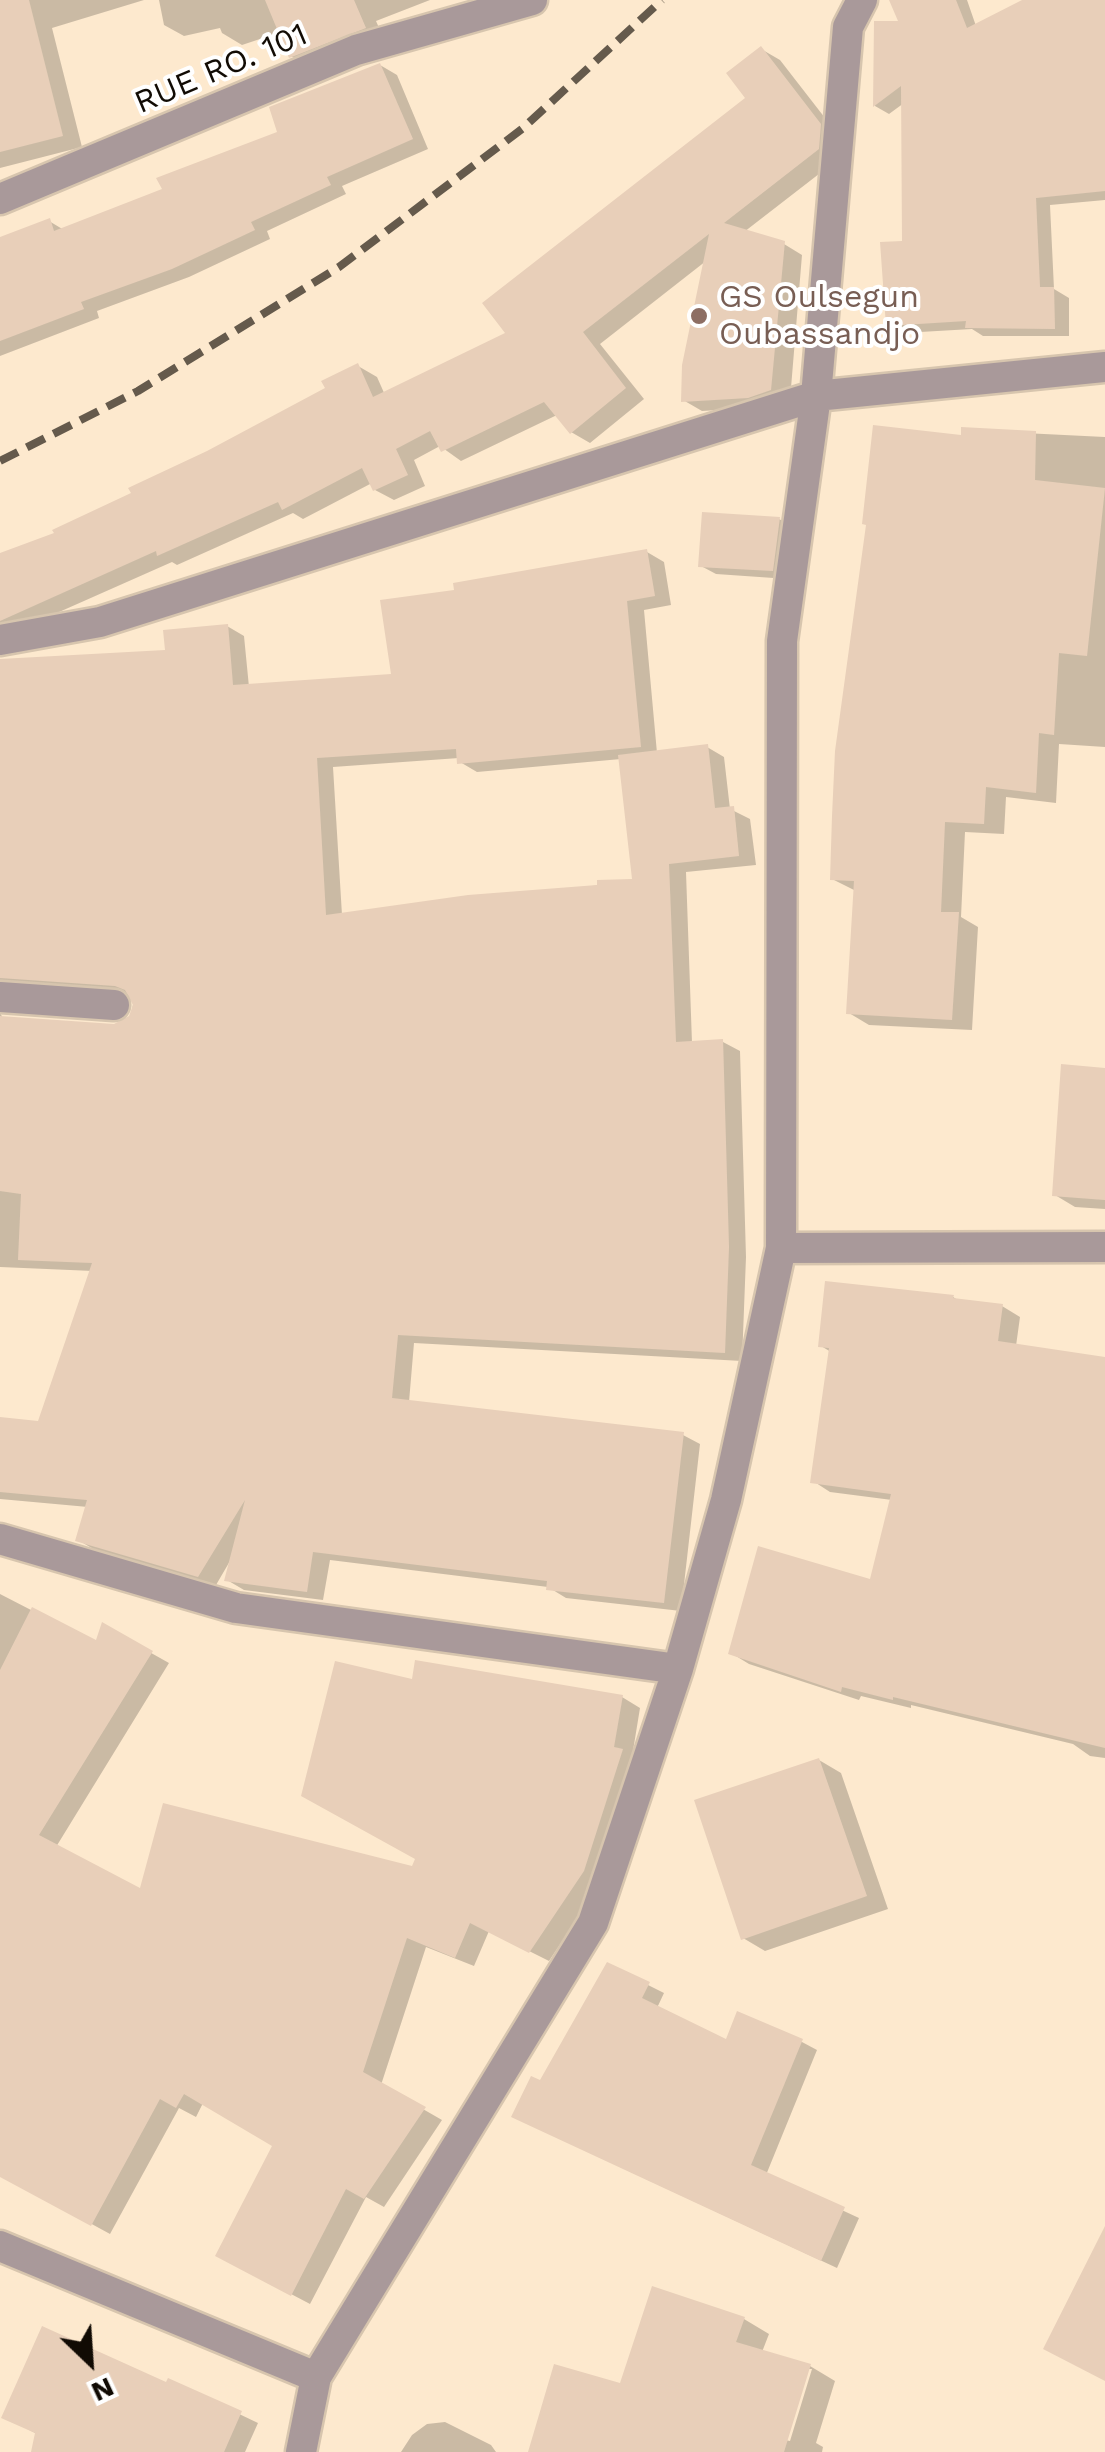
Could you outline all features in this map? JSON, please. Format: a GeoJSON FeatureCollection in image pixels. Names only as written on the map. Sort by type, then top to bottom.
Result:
{"type":"FeatureCollection","features":[{"type":"Feature","properties":{"kind":"street","name":"RUE RO. 101"},"geometry":{"type":"LineString","coordinates":[[0,199],[356,50],[532,0]]}},
{"type":"Feature","properties":{"kind":"street"},"geometry":{"type":"LineString","coordinates":[[301,2452],[316,2378],[594,1923],[678,1669],[726,1500],[782,1248],[782,641],[816,396],[848,27],[862,0]]}},
{"type":"Feature","properties":{"kind":"street"},"geometry":{"type":"LineString","coordinates":[[0,640],[100,622],[816,396],[1105,367]]}},
{"type":"Feature","properties":{"kind":"street"},"geometry":{"type":"LineString","coordinates":[[0,997],[114,1005]]}},
{"type":"Feature","properties":{"kind":"street"},"geometry":{"type":"LineString","coordinates":[[782,1248],[1105,1247]]}},
{"type":"Feature","properties":{"kind":"street"},"geometry":{"type":"LineString","coordinates":[[0,1540],[236,1608],[678,1669]]}},
{"type":"Feature","properties":{"kind":"street"},"geometry":{"type":"LineString","coordinates":[[0,2246],[316,2378]]}},
{"type":"Feature","properties":{"kind":"building"},"geometry":{"type":"Polygon","coordinates":[[[0,0],[29,0],[63,136],[0,152],[0,0]]]}},
{"type":"Feature","properties":{"kind":"building"},"geometry":{"type":"Polygon","coordinates":[[[265,0],[354,0],[366,28],[289,58],[265,0]]]}},
{"type":"Feature","properties":{"kind":"building"},"geometry":{"type":"Polygon","coordinates":[[[889,0],[956,0],[967,28],[1022,0],[1105,0],[1105,191],[1036,198],[1040,287],[1054,287],[1055,329],[965,328],[966,321],[886,326],[880,242],[902,241],[901,86],[873,107],[874,21],[898,21],[889,0]]]}},
{"type":"Feature","properties":{"kind":"building"},"geometry":{"type":"Polygon","coordinates":[[[761,46],[821,124],[819,149],[724,223],[785,241],[771,390],[748,398],[681,402],[682,365],[709,234],[583,332],[626,388],[570,434],[544,402],[441,452],[430,431],[396,449],[408,475],[373,491],[362,468],[282,510],[278,502],[0,621],[0,553],[54,533],[52,530],[131,493],[128,488],[325,388],[321,381],[358,363],[373,397],[505,333],[482,303],[745,98],[726,73],[761,46]]]}},
{"type":"Feature","properties":{"kind":"building"},"geometry":{"type":"Polygon","coordinates":[[[380,63],[413,139],[327,177],[331,185],[251,222],[255,230],[172,269],[81,302],[84,309],[0,341],[0,237],[50,218],[54,231],[162,189],[156,178],[277,132],[269,107],[380,63]]]}},
{"type":"Feature","properties":{"kind":"building"},"geometry":{"type":"Polygon","coordinates":[[[873,425],[961,435],[961,427],[1036,431],[1035,480],[1105,488],[1087,656],[1059,653],[1054,735],[1039,733],[1036,793],[986,787],[984,824],[945,822],[941,912],[959,912],[952,1020],[846,1014],[854,881],[830,880],[832,816],[835,751],[866,525],[862,524],[873,425]]]}},
{"type":"Feature","properties":{"kind":"building"},"geometry":{"type":"Polygon","coordinates":[[[702,512],[780,517],[773,571],[698,567],[702,512]]]}},
{"type":"Feature","properties":{"kind":"building"},"geometry":{"type":"Polygon","coordinates":[[[647,549],[655,596],[627,601],[641,747],[457,764],[456,749],[317,758],[326,915],[468,895],[632,879],[618,755],[708,744],[715,808],[734,806],[739,856],[669,864],[676,1042],[723,1039],[729,1247],[725,1353],[398,1335],[392,1398],[684,1432],[664,1603],[546,1590],[547,1581],[313,1552],[307,1592],[224,1581],[245,1500],[198,1577],[75,1541],[87,1500],[0,1492],[0,1417],[38,1421],[92,1263],[18,1260],[21,1194],[0,1191],[0,1016],[114,1024],[129,1016],[133,1005],[125,990],[115,986],[0,978],[0,659],[165,650],[163,630],[228,624],[233,685],[391,674],[380,600],[454,590],[453,583],[647,549]]]}},
{"type":"Feature","properties":{"kind":"building"},"geometry":{"type":"Polygon","coordinates":[[[1061,1064],[1105,1068],[1105,1200],[1052,1196],[1061,1064]]]}},
{"type":"Feature","properties":{"kind":"building"},"geometry":{"type":"Polygon","coordinates":[[[825,1281],[1003,1304],[998,1341],[1105,1357],[1105,1748],[893,1697],[842,1687],[841,1692],[728,1654],[758,1546],[870,1579],[891,1494],[810,1483],[829,1348],[818,1347],[825,1281]]]}},
{"type":"Feature","properties":{"kind":"building"},"geometry":{"type":"Polygon","coordinates":[[[32,1607],[96,1640],[102,1622],[153,1651],[39,1835],[140,1888],[163,1803],[412,1866],[415,1859],[301,1796],[335,1661],[412,1679],[415,1660],[623,1695],[614,1747],[623,1749],[584,1871],[529,1953],[470,1923],[455,1958],[407,1938],[363,2072],[426,2107],[364,2199],[346,2189],[291,2296],[215,2256],[272,2146],[184,2094],[176,2108],[160,2099],[91,2226],[0,2177],[0,1670],[32,1607]]]}},
{"type":"Feature","properties":{"kind":"building"},"geometry":{"type":"Polygon","coordinates":[[[819,1758],[867,1896],[741,1940],[694,1800],[819,1758]]]}},
{"type":"Feature","properties":{"kind":"building"},"geometry":{"type":"Polygon","coordinates":[[[607,1962],[650,1982],[642,1998],[726,2039],[737,2011],[803,2039],[751,2165],[845,2207],[821,2261],[511,2117],[531,2076],[540,2080],[607,1962]]]}},
{"type":"Feature","properties":{"kind":"building"},"geometry":{"type":"Polygon","coordinates":[[[1105,2226],[1105,2381],[1043,2349],[1105,2226]]]}},
{"type":"Feature","properties":{"kind":"building"},"geometry":{"type":"Polygon","coordinates":[[[652,2286],[745,2317],[736,2342],[811,2364],[784,2452],[528,2452],[554,2364],[620,2383],[652,2286]]]}},
{"type":"Feature","properties":{"kind":"building"},"geometry":{"type":"Polygon","coordinates":[[[42,2326],[166,2382],[168,2378],[242,2411],[224,2452],[31,2452],[35,2433],[1,2418],[42,2326]]]}},
{"type":"Feature","properties":{"kind":"railway"},"geometry":{"type":"LineString","coordinates":[[0,461],[138,391],[339,267],[522,129],[662,0]]}},
{"type":"Feature","properties":{"kind":"place","name":"GS Oulsegun Oubassandjo"},"geometry":{"type":"Point","coordinates":[699,316]}}]}
